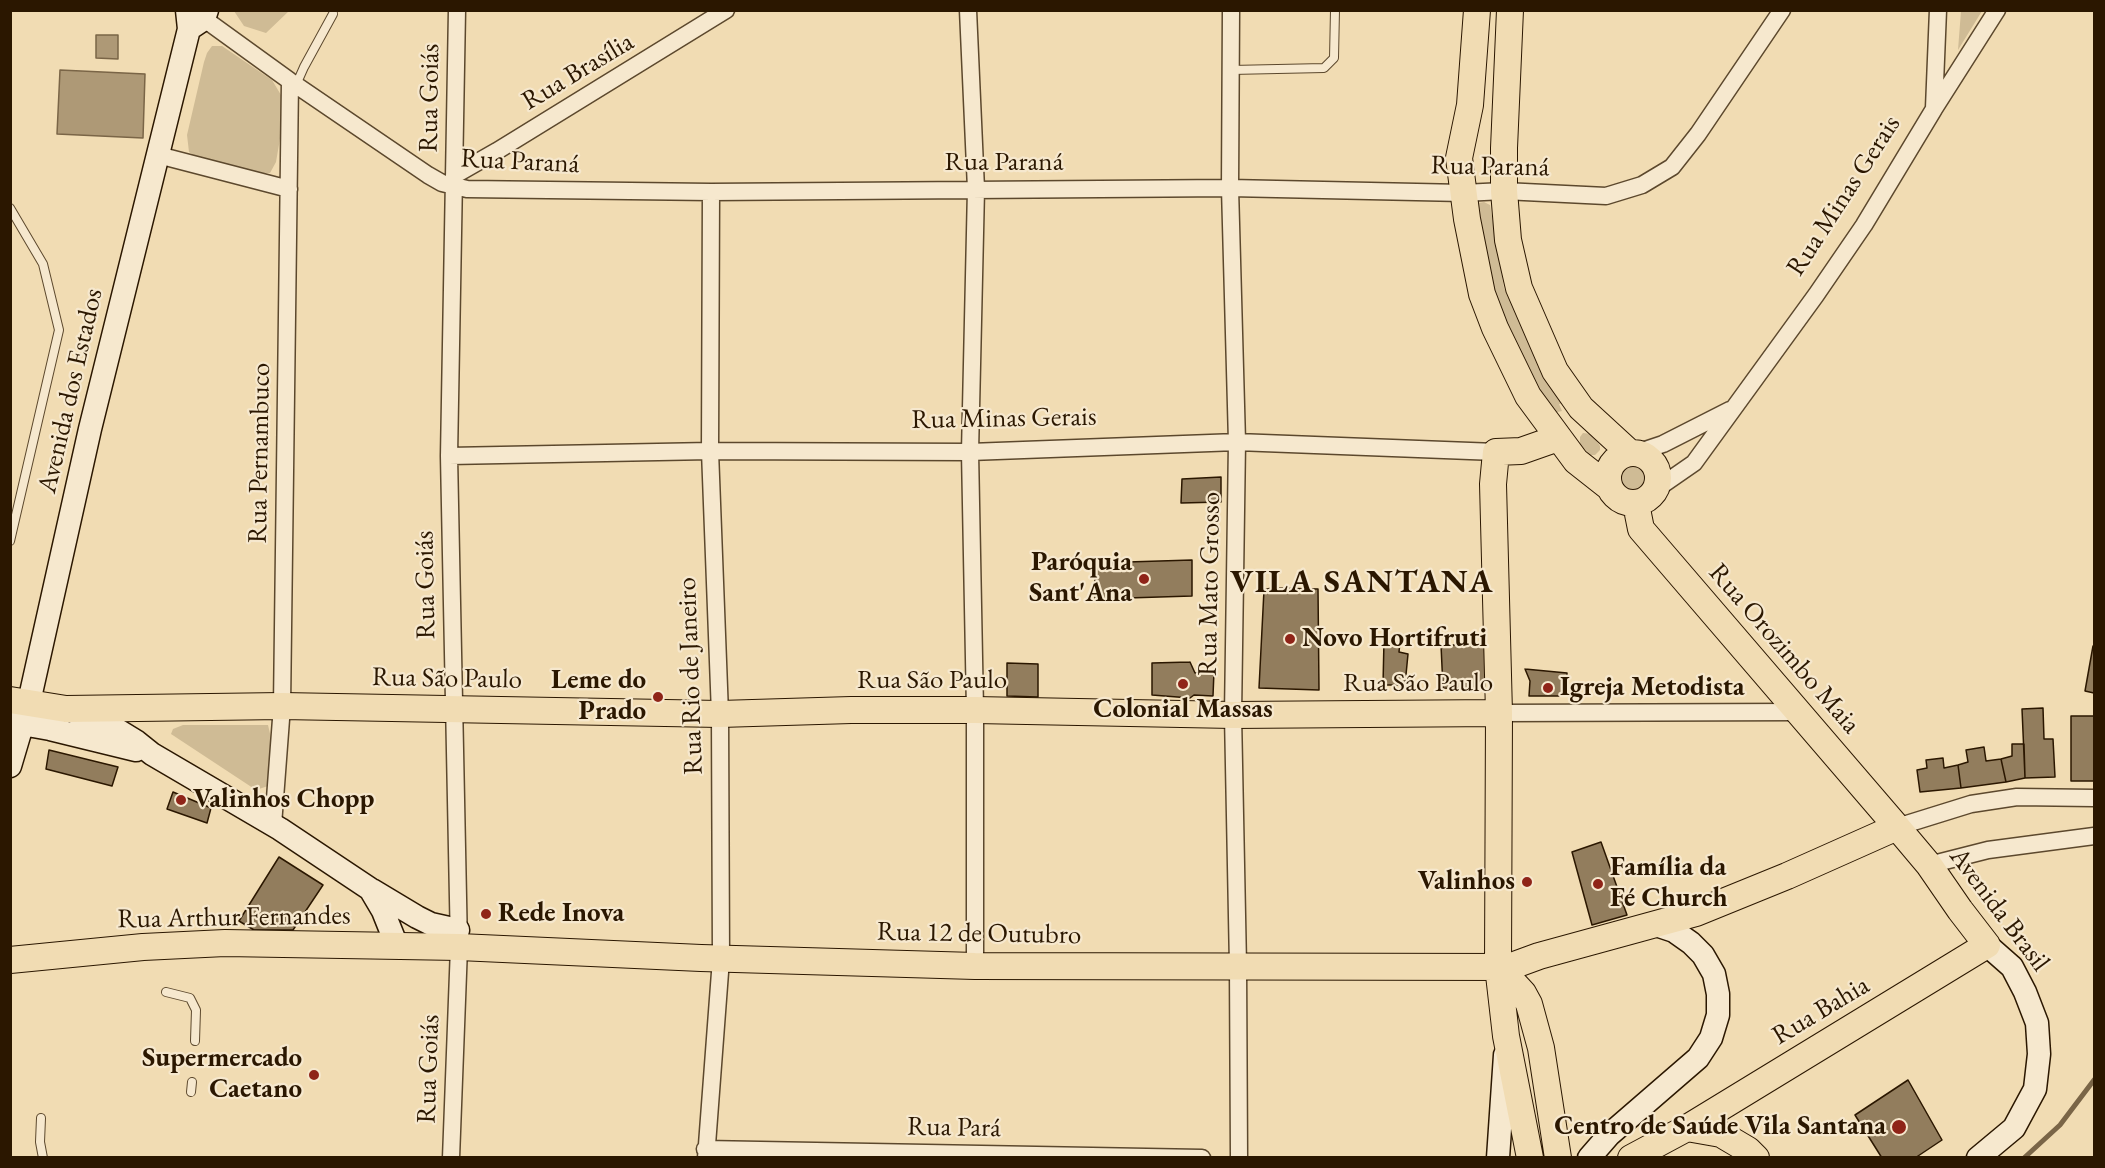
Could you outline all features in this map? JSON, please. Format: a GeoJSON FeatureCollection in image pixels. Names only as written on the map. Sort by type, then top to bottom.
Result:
{"type":"FeatureCollection","features":[{"type":"Feature","properties":{"kind":"main road"},"geometry":{"type":"LineString","coordinates":[[1477,10],[1470,105],[1459,158],[1463,193],[1482,294],[1495,328],[1528,396],[1576,461],[1609,487],[1619,500],[1628,503],[1646,497],[1658,475],[1655,467],[1650,460],[1633,453],[1581,408],[1555,371],[1519,288],[1508,240],[1504,191],[1510,10]]}},
{"type":"Feature","properties":{"kind":"main road","name":"Avenida dos Estados"},"geometry":{"type":"LineString","coordinates":[[10,766],[18,712],[158,155],[196,16]]}},
{"type":"Feature","properties":{"kind":"main road"},"geometry":{"type":"LineString","coordinates":[[1558,438],[1581,408]]}},
{"type":"Feature","properties":{"kind":"main road","name":"Rua Minas Gerais"},"geometry":{"type":"LineString","coordinates":[[1496,452],[1521,451],[1558,438]]}},
{"type":"Feature","properties":{"kind":"main road"},"geometry":{"type":"LineString","coordinates":[[1496,452],[1493,484],[1499,713],[1498,966],[1506,1036],[1530,1158]]}},
{"type":"Feature","properties":{"kind":"main road"},"geometry":{"type":"LineString","coordinates":[[1609,487],[1608,470],[1613,462],[1619,456],[1633,453]]}},
{"type":"Feature","properties":{"kind":"main road","name":"Rua Orozimbo Maia"},"geometry":{"type":"LineString","coordinates":[[1646,497],[1641,529],[1898,827]]}},
{"type":"Feature","properties":{"kind":"main road","name":"Rua São Paulo"},"geometry":{"type":"LineString","coordinates":[[18,712],[66,709],[282,706],[720,714],[851,710],[1233,715],[1499,713]]}},
{"type":"Feature","properties":{"kind":"main road"},"geometry":{"type":"LineString","coordinates":[[66,709],[106,723],[152,754],[273,825],[370,889],[417,917],[459,938]]}},
{"type":"Feature","properties":{"kind":"main road"},"geometry":{"type":"LineString","coordinates":[[18,712],[98,740],[152,754]]}},
{"type":"Feature","properties":{"kind":"main road","name":"Rua 12 de Outubro"},"geometry":{"type":"LineString","coordinates":[[459,938],[721,959],[975,966],[1509,967],[1539,956],[1696,913],[1898,827]]}},
{"type":"Feature","properties":{"kind":"main road","name":"Avenida Brasil"},"geometry":{"type":"LineString","coordinates":[[1898,827],[1929,865],[1987,945],[2012,967],[2037,1023],[2039,1054],[2035,1089],[2014,1128],[1978,1158]]}},
{"type":"Feature","properties":{"kind":"main road"},"geometry":{"type":"LineString","coordinates":[[370,889],[383,911],[397,946]]}},
{"type":"Feature","properties":{"kind":"main road"},"geometry":{"type":"LineString","coordinates":[[1589,1158],[1609,1135],[1698,1058],[1711,1038],[1718,1015],[1718,994],[1714,974],[1702,955],[1691,943],[1674,931],[1656,925]]}},
{"type":"Feature","properties":{"kind":"main road","name":"Rua Arthur Fernandes"},"geometry":{"type":"LineString","coordinates":[[10,960],[143,947],[225,943],[397,946],[459,938]]}},
{"type":"Feature","properties":{"kind":"main road","name":"Rua Bahia"},"geometry":{"type":"LineString","coordinates":[[1631,1158],[1687,1128],[1987,945]]}},
{"type":"Feature","properties":{"kind":"main road"},"geometry":{"type":"LineString","coordinates":[[1498,966],[1524,993],[1529,1004],[1541,1048],[1557,1158]]}},
{"type":"Feature","properties":{"kind":"main road"},"geometry":{"type":"LineString","coordinates":[[1498,1158],[1506,1036]]}},
{"type":"Feature","properties":{"kind":"main road"},"geometry":{"type":"LineString","coordinates":[[1687,1128],[1721,1134],[1748,1150],[1756,1158]]}},
{"type":"Feature","properties":{"kind":"street","name":"Rua Goiás"},"geometry":{"type":"LineString","coordinates":[[451,1158],[459,938],[449,456],[457,10]]}},
{"type":"Feature","properties":{"kind":"street","name":"Rua Brasília"},"geometry":{"type":"LineString","coordinates":[[454,181],[497,151],[726,10]]}},
{"type":"Feature","properties":{"kind":"street"},"geometry":{"type":"LineString","coordinates":[[968,10],[976,189],[970,452],[975,710],[975,966]]}},
{"type":"Feature","properties":{"kind":"street","name":"Rua Mato Grosso"},"geometry":{"type":"LineString","coordinates":[[1231,10],[1230,188],[1238,442],[1233,715],[1239,1158]]}},
{"type":"Feature","properties":{"kind":"street","name":"Rua Paraná"},"geometry":{"type":"LineString","coordinates":[[196,16],[428,175],[485,190],[711,192],[1230,188],[1463,193],[1504,191],[1606,196],[1642,185],[1672,167],[1698,134],[1782,10]]}},
{"type":"Feature","properties":{"kind":"street"},"geometry":{"type":"LineString","coordinates":[[1934,109],[1938,10]]}},
{"type":"Feature","properties":{"kind":"street","name":"Rua Minas Gerais"},"geometry":{"type":"LineString","coordinates":[[1646,497],[1694,463],[1816,295],[1864,225],[1997,10]]}},
{"type":"Feature","properties":{"kind":"street","name":"Rua Pernambuco"},"geometry":{"type":"LineString","coordinates":[[273,825],[282,706],[289,189],[293,83]]}},
{"type":"Feature","properties":{"kind":"street"},"geometry":{"type":"LineString","coordinates":[[158,155],[289,189]]}},
{"type":"Feature","properties":{"kind":"street","name":"Rua Rio de Janeiro"},"geometry":{"type":"LineString","coordinates":[[706,1153],[721,959],[720,714],[710,451],[711,192]]}},
{"type":"Feature","properties":{"kind":"street","name":"Rua Minas Gerais"},"geometry":{"type":"LineString","coordinates":[[1633,453],[1663,444],[1734,408]]}},
{"type":"Feature","properties":{"kind":"street","name":"Rua Minas Gerais"},"geometry":{"type":"LineString","coordinates":[[449,456],[710,451],[970,452],[1238,442],[1496,452]]}},
{"type":"Feature","properties":{"kind":"street","name":"Rua São Paulo"},"geometry":{"type":"LineString","coordinates":[[1499,713],[1799,712]]}},
{"type":"Feature","properties":{"kind":"street"},"geometry":{"type":"LineString","coordinates":[[1898,827],[1971,804],[2017,796],[2094,798]]}},
{"type":"Feature","properties":{"kind":"street"},"geometry":{"type":"LineString","coordinates":[[1929,865],[1989,850],[2094,836]]}},
{"type":"Feature","properties":{"kind":"street","name":"Rua Pará"},"geometry":{"type":"LineString","coordinates":[[706,1153],[1202,1158]]}},
{"type":"Feature","properties":{"kind":"lane"},"geometry":{"type":"LineString","coordinates":[[1231,70],[1324,68],[1334,58],[1335,10]]}},
{"type":"Feature","properties":{"kind":"lane"},"geometry":{"type":"LineString","coordinates":[[293,83],[333,14]]}},
{"type":"Feature","properties":{"kind":"lane"},"geometry":{"type":"LineString","coordinates":[[10,208],[43,264],[59,330],[10,541]]}},
{"type":"Feature","properties":{"kind":"lane"},"geometry":{"type":"LineString","coordinates":[[166,992],[190,998],[196,1010],[195,1041]]}},
{"type":"Feature","properties":{"kind":"lane"},"geometry":{"type":"LineString","coordinates":[[191,1092],[192,1082]]}},
{"type":"Feature","properties":{"kind":"lane"},"geometry":{"type":"LineString","coordinates":[[41,1118],[40,1142],[43,1158]]}},
{"type":"Feature","properties":{"kind":"shaded area"},"geometry":{"type":"Polygon","coordinates":[[[234,11],[289,11],[266,33],[244,26],[234,11]]]}},
{"type":"Feature","properties":{"kind":"shaded area"},"geometry":{"type":"Polygon","coordinates":[[[1961,11],[1982,11],[1958,50],[1961,11]]]}},
{"type":"Feature","properties":{"kind":"shaded area"},"geometry":{"type":"Polygon","coordinates":[[[96,35],[118,35],[118,59],[96,58],[96,35]]]}},
{"type":"Feature","properties":{"kind":"shaded area"},"geometry":{"type":"Polygon","coordinates":[[[212,46],[222,46],[272,80],[281,95],[282,127],[276,162],[270,173],[254,173],[203,161],[189,152],[187,135],[204,62],[212,46]]]}},
{"type":"Feature","properties":{"kind":"shaded area"},"geometry":{"type":"Polygon","coordinates":[[[60,70],[145,74],[143,138],[57,134],[60,70]]]}},
{"type":"Feature","properties":{"kind":"shaded area"},"geometry":{"type":"Polygon","coordinates":[[[1484,202],[1490,205],[1504,288],[1541,365],[1564,403],[1559,404],[1562,411],[1553,413],[1510,338],[1490,288],[1478,203],[1484,202]]]}},
{"type":"Feature","properties":{"kind":"shaded area"},"geometry":{"type":"Polygon","coordinates":[[[1583,433],[1592,434],[1600,446],[1600,450],[1595,455],[1590,455],[1580,444],[1580,437],[1583,433]]]}},
{"type":"Feature","properties":{"kind":"shaded area"},"geometry":{"type":"Polygon","coordinates":[[[1633,461],[1645,466],[1650,478],[1645,490],[1633,495],[1621,490],[1616,478],[1621,466],[1633,461]]]}},
{"type":"Feature","properties":{"kind":"shaded area"},"geometry":{"type":"Polygon","coordinates":[[[183,725],[268,725],[271,738],[268,786],[256,790],[171,734],[173,729],[183,725]]]}},
{"type":"Feature","properties":{"kind":"building"},"geometry":{"type":"Polygon","coordinates":[[[1221,477],[1221,502],[1181,503],[1182,479],[1221,477]]]}},
{"type":"Feature","properties":{"kind":"building","name":"Paróquia Sant'Ana"},"geometry":{"type":"Polygon","coordinates":[[[1192,560],[1192,596],[1095,599],[1095,563],[1192,560]]]}},
{"type":"Feature","properties":{"kind":"building","name":"Novo Hortifruti"},"geometry":{"type":"Polygon","coordinates":[[[1271,588],[1318,589],[1319,690],[1259,688],[1264,590],[1271,588]]]}},
{"type":"Feature","properties":{"kind":"building"},"geometry":{"type":"Polygon","coordinates":[[[1384,640],[1400,642],[1399,652],[1408,654],[1405,685],[1383,685],[1384,640]]]}},
{"type":"Feature","properties":{"kind":"building"},"geometry":{"type":"Polygon","coordinates":[[[1441,645],[1486,645],[1489,689],[1443,688],[1441,645]]]}},
{"type":"Feature","properties":{"kind":"building"},"geometry":{"type":"Polygon","coordinates":[[[2094,647],[2094,693],[2085,691],[2094,647]]]}},
{"type":"Feature","properties":{"kind":"building","name":"Colonial Massas"},"geometry":{"type":"Polygon","coordinates":[[[1190,662],[1195,673],[1214,671],[1213,696],[1194,695],[1190,698],[1152,695],[1152,663],[1190,662]]]}},
{"type":"Feature","properties":{"kind":"building"},"geometry":{"type":"Polygon","coordinates":[[[1007,663],[1038,664],[1038,697],[1007,696],[1007,663]]]}},
{"type":"Feature","properties":{"kind":"building","name":"Igreja Metodista"},"geometry":{"type":"Polygon","coordinates":[[[1525,669],[1567,673],[1566,696],[1529,696],[1530,681],[1525,669]]]}},
{"type":"Feature","properties":{"kind":"building"},"geometry":{"type":"Polygon","coordinates":[[[2043,708],[2044,739],[2053,739],[2055,777],[2025,778],[2022,709],[2043,708]]]}},
{"type":"Feature","properties":{"kind":"building"},"geometry":{"type":"Polygon","coordinates":[[[2071,716],[2094,716],[2094,781],[2071,781],[2071,716]]]}},
{"type":"Feature","properties":{"kind":"building"},"geometry":{"type":"Polygon","coordinates":[[[2012,744],[2024,744],[2025,778],[2006,782],[2001,759],[2012,756],[2012,744]]]}},
{"type":"Feature","properties":{"kind":"building"},"geometry":{"type":"Polygon","coordinates":[[[1984,747],[1986,761],[2001,759],[2006,782],[1961,788],[1958,765],[1968,762],[1966,750],[1984,747]]]}},
{"type":"Feature","properties":{"kind":"building"},"geometry":{"type":"Polygon","coordinates":[[[49,750],[118,767],[112,786],[46,769],[49,750]]]}},
{"type":"Feature","properties":{"kind":"building"},"geometry":{"type":"Polygon","coordinates":[[[1943,758],[1944,768],[1958,765],[1961,788],[1920,792],[1917,770],[1927,768],[1926,760],[1943,758]]]}},
{"type":"Feature","properties":{"kind":"building","name":"Valinhos Chopp"},"geometry":{"type":"Polygon","coordinates":[[[173,792],[211,808],[207,823],[167,809],[173,792]]]}},
{"type":"Feature","properties":{"kind":"building","name":"Família da Fé Church"},"geometry":{"type":"Polygon","coordinates":[[[1601,842],[1627,915],[1592,925],[1572,852],[1601,842]]]}},
{"type":"Feature","properties":{"kind":"building"},"geometry":{"type":"Polygon","coordinates":[[[279,857],[323,885],[293,930],[254,930],[239,921],[279,857]]]}},
{"type":"Feature","properties":{"kind":"building","name":"Centro de Saúde Vila Santana"},"geometry":{"type":"Polygon","coordinates":[[[1908,1080],[1942,1140],[1915,1158],[1882,1158],[1855,1115],[1908,1080]]]}},
{"type":"Feature","properties":{"kind":"waterway"},"geometry":{"type":"LineString","coordinates":[[2024,1158],[2060,1125],[2094,1080]]}},
{"type":"Feature","properties":{"kind":"place","name":"Paróquia Sant'Ana"},"geometry":{"type":"Point","coordinates":[1144,579]}},
{"type":"Feature","properties":{"kind":"place","name":"Novo Hortifruti"},"geometry":{"type":"Point","coordinates":[1290,639]}},
{"type":"Feature","properties":{"kind":"place","name":"Colonial Massas"},"geometry":{"type":"Point","coordinates":[1183,684]}},
{"type":"Feature","properties":{"kind":"place","name":"Igreja Metodista"},"geometry":{"type":"Point","coordinates":[1548,688]}},
{"type":"Feature","properties":{"kind":"place","name":"Leme do Prado"},"geometry":{"type":"Point","coordinates":[658,697]}},
{"type":"Feature","properties":{"kind":"place","name":"Valinhos Chopp"},"geometry":{"type":"Point","coordinates":[181,800]}},
{"type":"Feature","properties":{"kind":"place","name":"Valinhos"},"geometry":{"type":"Point","coordinates":[1527,882]}},
{"type":"Feature","properties":{"kind":"place","name":"Família da Fé Church"},"geometry":{"type":"Point","coordinates":[1598,884]}},
{"type":"Feature","properties":{"kind":"place","name":"Rede Inova"},"geometry":{"type":"Point","coordinates":[486,914]}},
{"type":"Feature","properties":{"kind":"place","name":"Supermercado Caetano"},"geometry":{"type":"Point","coordinates":[314,1075]}},
{"type":"Feature","properties":{"kind":"place","name":"Centro de Saúde Vila Santana"},"geometry":{"type":"Point","coordinates":[1899,1127]}},
{"type":"Feature","properties":{"kind":"district","name":"VILA SANTANA"},"geometry":{"type":"Point","coordinates":[1362,583]}}]}
